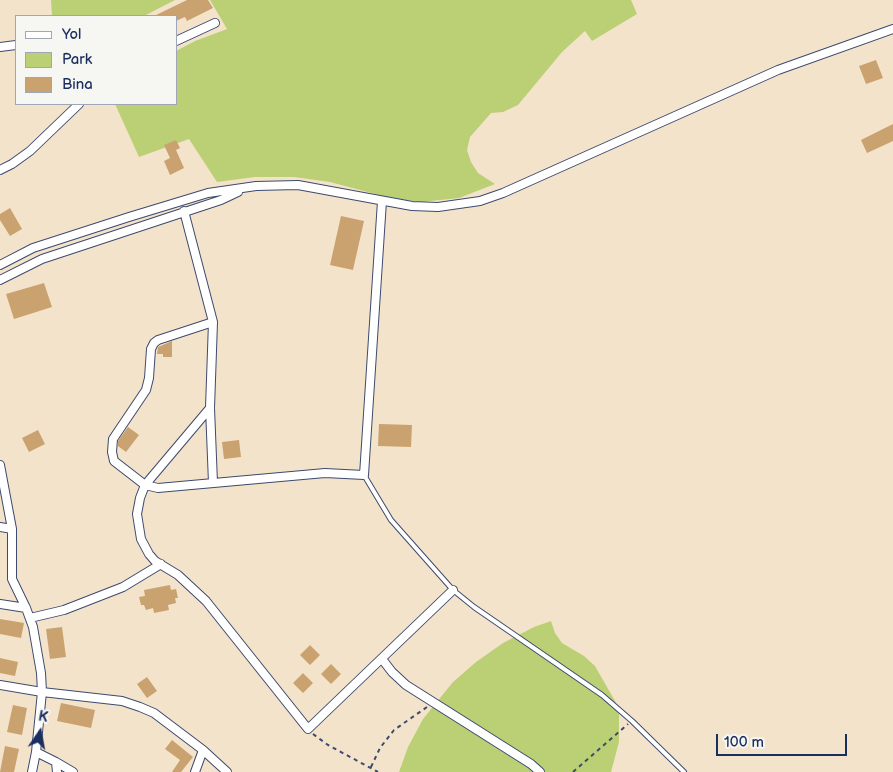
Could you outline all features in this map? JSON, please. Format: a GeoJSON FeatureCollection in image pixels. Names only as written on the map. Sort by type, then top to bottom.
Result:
{"type":"FeatureCollection","features":[{"type":"Feature","properties":{"kind":"street"},"geometry":{"type":"LineString","coordinates":[[178,40],[215,22]]}},
{"type":"Feature","properties":{"kind":"street"},"geometry":{"type":"LineString","coordinates":[[0,265],[33,248],[208,193],[271,185],[298,185],[412,206],[438,207],[468,203],[492,197],[778,70],[893,29]]}},
{"type":"Feature","properties":{"kind":"street"},"geometry":{"type":"LineString","coordinates":[[0,47],[15,45]]}},
{"type":"Feature","properties":{"kind":"street"},"geometry":{"type":"LineString","coordinates":[[0,170],[30,151],[79,105]]}},
{"type":"Feature","properties":{"kind":"street"},"geometry":{"type":"LineString","coordinates":[[0,280],[42,259],[220,200],[244,189]]}},
{"type":"Feature","properties":{"kind":"street"},"geometry":{"type":"LineString","coordinates":[[213,322],[154,343],[146,390],[114,439],[112,452],[114,461],[145,486],[163,488],[325,473],[364,475],[382,201]]}},
{"type":"Feature","properties":{"kind":"street"},"geometry":{"type":"LineString","coordinates":[[184,212],[213,322],[210,408],[213,483]]}},
{"type":"Feature","properties":{"kind":"street"},"geometry":{"type":"LineString","coordinates":[[210,408],[145,486],[138,507],[138,530],[149,554],[155,561],[188,583],[206,601],[308,729],[453,590]]}},
{"type":"Feature","properties":{"kind":"street"},"geometry":{"type":"LineString","coordinates":[[0,465],[12,529],[12,579],[30,618],[39,655],[42,692],[32,772]]}},
{"type":"Feature","properties":{"kind":"street"},"geometry":{"type":"LineString","coordinates":[[0,527],[12,529]]}},
{"type":"Feature","properties":{"kind":"street"},"geometry":{"type":"LineString","coordinates":[[30,618],[64,610],[123,588],[161,564]]}},
{"type":"Feature","properties":{"kind":"street"},"geometry":{"type":"LineString","coordinates":[[0,604],[26,608]]}},
{"type":"Feature","properties":{"kind":"street"},"geometry":{"type":"LineString","coordinates":[[382,659],[399,679],[531,764],[540,772]]}},
{"type":"Feature","properties":{"kind":"street"},"geometry":{"type":"LineString","coordinates":[[0,684],[42,692],[122,701],[140,707],[154,714],[203,750],[227,772]]}},
{"type":"Feature","properties":{"kind":"street"},"geometry":{"type":"LineString","coordinates":[[195,772],[203,750]]}},
{"type":"Feature","properties":{"kind":"street"},"geometry":{"type":"LineString","coordinates":[[36,752],[73,772]]}},
{"type":"Feature","properties":{"kind":"street"},"geometry":{"type":"LineString","coordinates":[[56,762],[57,772]]}},
{"type":"Feature","properties":{"kind":"lane"},"geometry":{"type":"LineString","coordinates":[[364,475],[391,520],[453,590],[474,607],[602,696],[632,721],[684,772]]}},
{"type":"Feature","properties":{"kind":"path"},"geometry":{"type":"LineString","coordinates":[[370,767],[380,748],[394,730],[434,702]]}},
{"type":"Feature","properties":{"kind":"path"},"geometry":{"type":"LineString","coordinates":[[573,772],[632,721]]}},
{"type":"Feature","properties":{"kind":"path"},"geometry":{"type":"LineString","coordinates":[[308,729],[328,745],[378,772]]}},
{"type":"Feature","properties":{"kind":"green space"},"geometry":{"type":"Polygon","coordinates":[[[51,0],[175,0],[146,15],[52,15],[51,0]]]}},
{"type":"Feature","properties":{"kind":"green space"},"geometry":{"type":"Polygon","coordinates":[[[210,0],[631,0],[637,14],[592,41],[585,31],[562,52],[518,105],[503,112],[491,113],[470,137],[467,150],[471,162],[478,173],[495,184],[459,198],[421,202],[390,198],[330,182],[294,177],[255,177],[217,182],[189,139],[139,157],[115,105],[178,105],[178,50],[195,41],[227,29],[210,0]]]}},
{"type":"Feature","properties":{"kind":"green space"},"geometry":{"type":"Polygon","coordinates":[[[551,621],[555,633],[562,643],[584,656],[595,666],[619,708],[619,742],[611,772],[399,772],[408,747],[423,719],[453,682],[476,662],[503,643],[534,627],[551,621]]]}},
{"type":"Feature","properties":{"kind":"building"},"geometry":{"type":"Polygon","coordinates":[[[187,0],[208,0],[213,8],[187,21],[185,17],[178,20],[178,15],[156,15],[187,0]]]}},
{"type":"Feature","properties":{"kind":"building"},"geometry":{"type":"Polygon","coordinates":[[[876,60],[883,78],[866,84],[859,66],[876,60]]]}},
{"type":"Feature","properties":{"kind":"building"},"geometry":{"type":"Polygon","coordinates":[[[893,124],[893,141],[867,153],[861,140],[893,124]]]}},
{"type":"Feature","properties":{"kind":"building"},"geometry":{"type":"Polygon","coordinates":[[[176,140],[180,148],[176,150],[184,168],[170,175],[164,161],[170,158],[164,145],[176,140]]]}},
{"type":"Feature","properties":{"kind":"building"},"geometry":{"type":"Polygon","coordinates":[[[10,208],[22,229],[10,236],[0,220],[0,214],[10,208]]]}},
{"type":"Feature","properties":{"kind":"building"},"geometry":{"type":"Polygon","coordinates":[[[341,216],[364,221],[353,270],[330,265],[341,216]]]}},
{"type":"Feature","properties":{"kind":"building"},"geometry":{"type":"Polygon","coordinates":[[[44,283],[52,307],[14,319],[6,294],[44,283]]]}},
{"type":"Feature","properties":{"kind":"building"},"geometry":{"type":"Polygon","coordinates":[[[172,341],[172,357],[163,357],[163,354],[157,354],[158,347],[172,341]]]}},
{"type":"Feature","properties":{"kind":"building"},"geometry":{"type":"Polygon","coordinates":[[[379,424],[412,425],[411,447],[378,446],[379,424]]]}},
{"type":"Feature","properties":{"kind":"building"},"geometry":{"type":"Polygon","coordinates":[[[128,427],[139,435],[126,452],[118,446],[118,441],[128,427]]]}},
{"type":"Feature","properties":{"kind":"building"},"geometry":{"type":"Polygon","coordinates":[[[38,430],[45,444],[29,452],[22,438],[38,430]]]}},
{"type":"Feature","properties":{"kind":"building"},"geometry":{"type":"Polygon","coordinates":[[[239,440],[241,457],[224,459],[222,442],[239,440]]]}},
{"type":"Feature","properties":{"kind":"building"},"geometry":{"type":"Polygon","coordinates":[[[170,585],[171,590],[176,589],[178,598],[175,598],[176,603],[168,605],[169,610],[154,613],[153,608],[146,610],[144,605],[141,605],[139,597],[145,596],[144,590],[170,585]]]}},
{"type":"Feature","properties":{"kind":"building"},"geometry":{"type":"Polygon","coordinates":[[[0,619],[24,623],[21,638],[0,634],[0,619]]]}},
{"type":"Feature","properties":{"kind":"building"},"geometry":{"type":"Polygon","coordinates":[[[62,627],[66,657],[50,659],[46,629],[62,627]]]}},
{"type":"Feature","properties":{"kind":"building"},"geometry":{"type":"Polygon","coordinates":[[[310,645],[320,655],[310,665],[300,655],[310,645]]]}},
{"type":"Feature","properties":{"kind":"building"},"geometry":{"type":"Polygon","coordinates":[[[0,658],[18,662],[15,676],[0,673],[0,658]]]}},
{"type":"Feature","properties":{"kind":"building"},"geometry":{"type":"Polygon","coordinates":[[[331,664],[341,674],[331,684],[321,674],[331,664]]]}},
{"type":"Feature","properties":{"kind":"building"},"geometry":{"type":"Polygon","coordinates":[[[303,673],[313,683],[303,693],[293,683],[303,673]]]}},
{"type":"Feature","properties":{"kind":"building"},"geometry":{"type":"Polygon","coordinates":[[[147,677],[157,691],[147,698],[137,684],[147,677]]]}},
{"type":"Feature","properties":{"kind":"building"},"geometry":{"type":"Polygon","coordinates":[[[61,703],[95,710],[91,728],[57,721],[61,703]]]}},
{"type":"Feature","properties":{"kind":"building"},"geometry":{"type":"Polygon","coordinates":[[[13,705],[27,708],[22,735],[7,732],[13,705]]]}},
{"type":"Feature","properties":{"kind":"building"},"geometry":{"type":"Polygon","coordinates":[[[172,740],[193,757],[181,772],[172,772],[180,760],[165,749],[172,740]]]}},
{"type":"Feature","properties":{"kind":"building"},"geometry":{"type":"Polygon","coordinates":[[[5,746],[19,749],[14,772],[0,772],[5,746]]]}}]}
